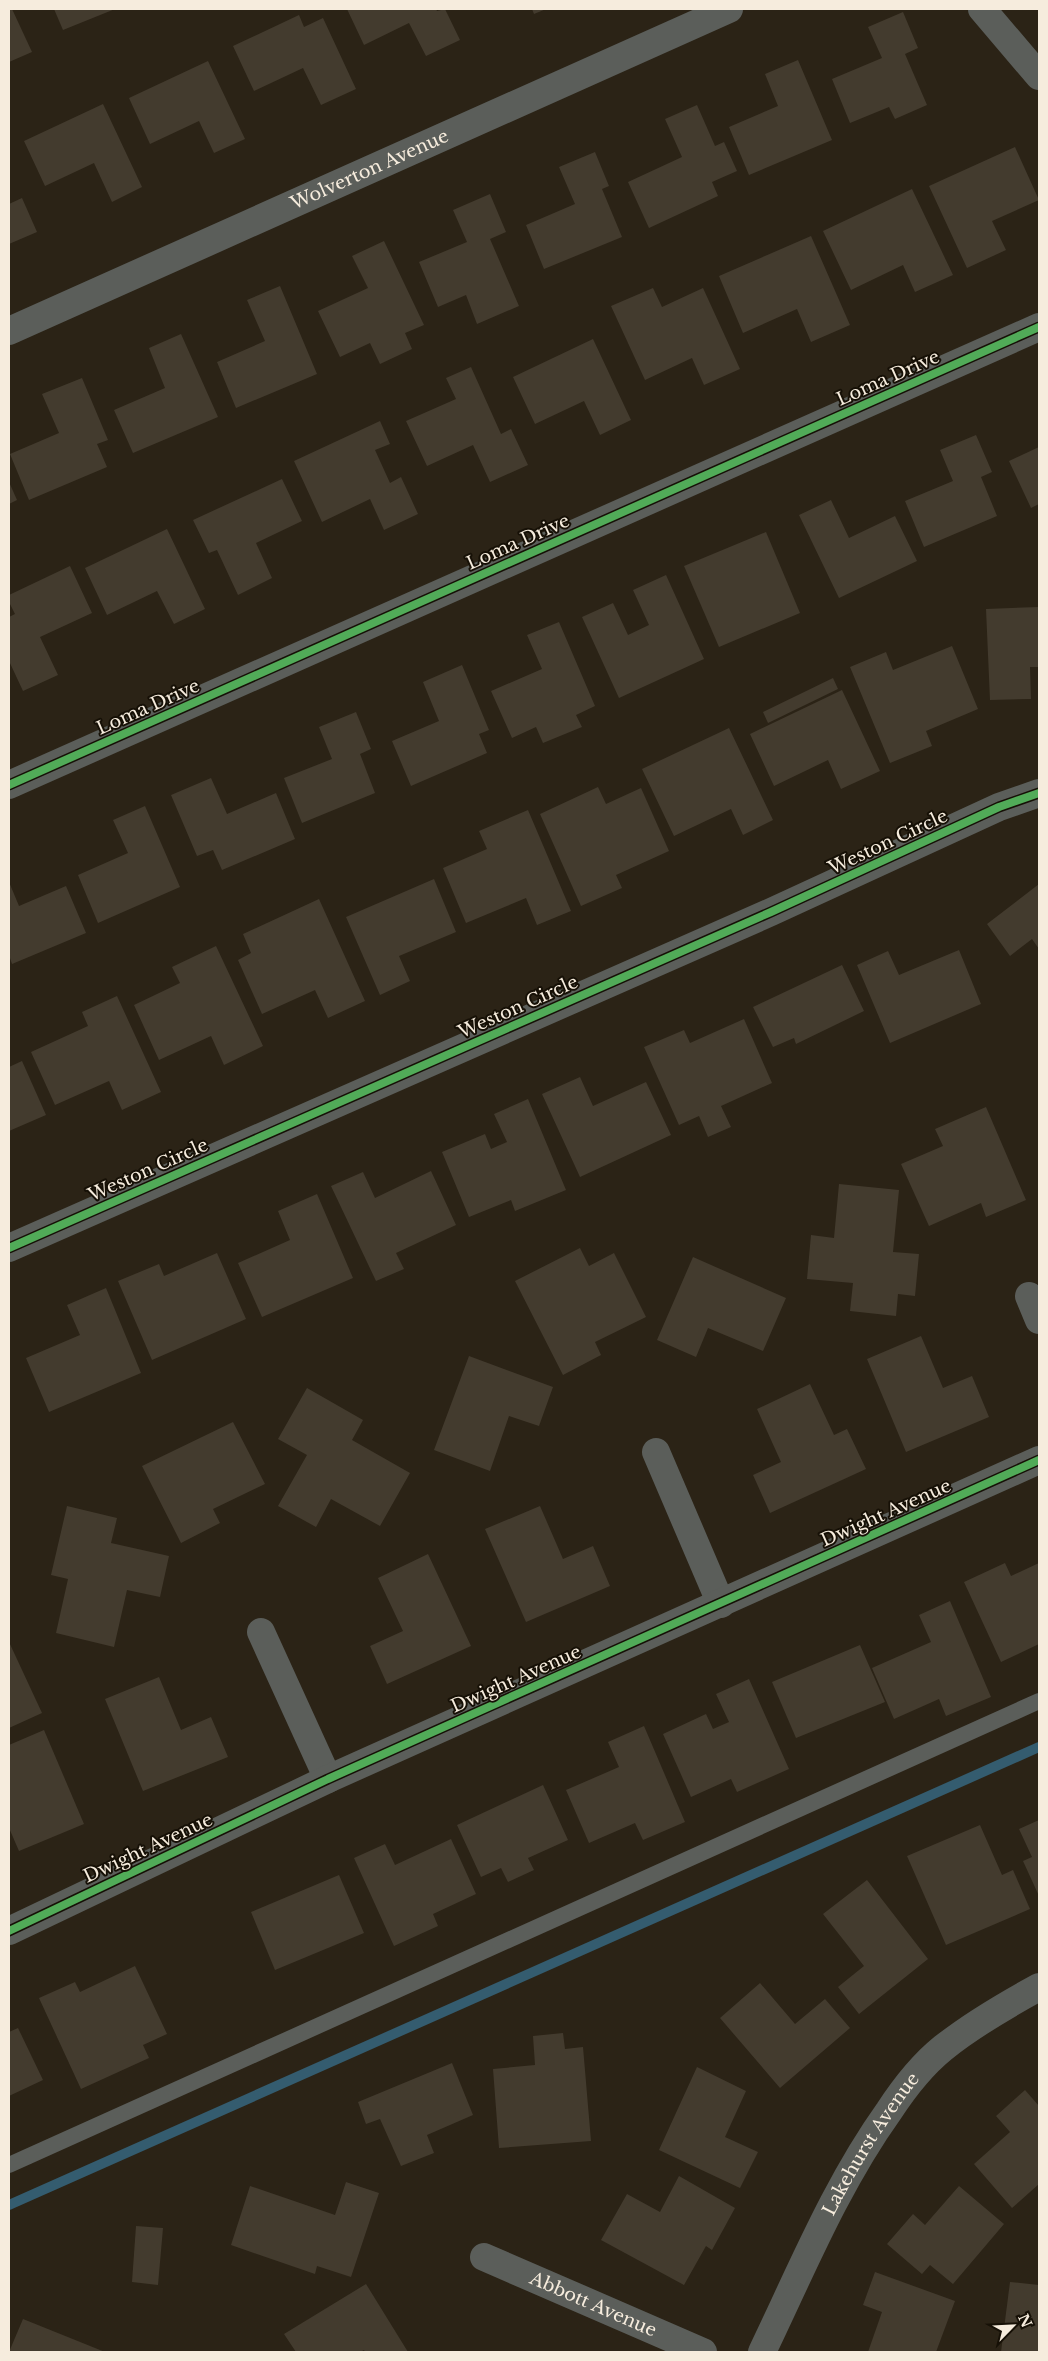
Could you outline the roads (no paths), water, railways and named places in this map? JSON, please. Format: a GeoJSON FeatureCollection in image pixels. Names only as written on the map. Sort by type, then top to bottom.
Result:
{"type":"FeatureCollection","features":[{"type":"Feature","properties":{"kind":"street","name":"Wolverton Avenue"},"geometry":{"type":"LineString","coordinates":[[9,331],[729,9]]}},
{"type":"Feature","properties":{"kind":"street"},"geometry":{"type":"LineString","coordinates":[[982,9],[1039,76]]}},
{"type":"Feature","properties":{"kind":"street","name":"Loma Drive"},"geometry":{"type":"LineString","coordinates":[[9,785],[1039,326]]}},
{"type":"Feature","properties":{"kind":"street","name":"Weston Circle"},"geometry":{"type":"LineString","coordinates":[[9,1248],[772,912],[998,807],[1039,793]]}},
{"type":"Feature","properties":{"kind":"street"},"geometry":{"type":"LineString","coordinates":[[656,1452],[721,1604]]}},
{"type":"Feature","properties":{"kind":"street","name":"Dwight Avenue"},"geometry":{"type":"LineString","coordinates":[[9,1931],[328,1779],[1039,1460]]}},
{"type":"Feature","properties":{"kind":"street"},"geometry":{"type":"LineString","coordinates":[[261,1632],[328,1779]]}},
{"type":"Feature","properties":{"kind":"street","name":"Lakehurst Avenue"},"geometry":{"type":"LineString","coordinates":[[762,2352],[835,2198],[873,2132],[907,2084],[943,2048],[1007,2004],[1039,1987]]}},
{"type":"Feature","properties":{"kind":"street","name":"Abbott Avenue"},"geometry":{"type":"LineString","coordinates":[[484,2257],[703,2352]]}},
{"type":"Feature","properties":{"kind":"lane"},"geometry":{"type":"LineString","coordinates":[[9,2165],[1039,1701]]}},
{"type":"Feature","properties":{"kind":"waterway"},"geometry":{"type":"LineString","coordinates":[[9,2205],[1039,1747]]}}]}
